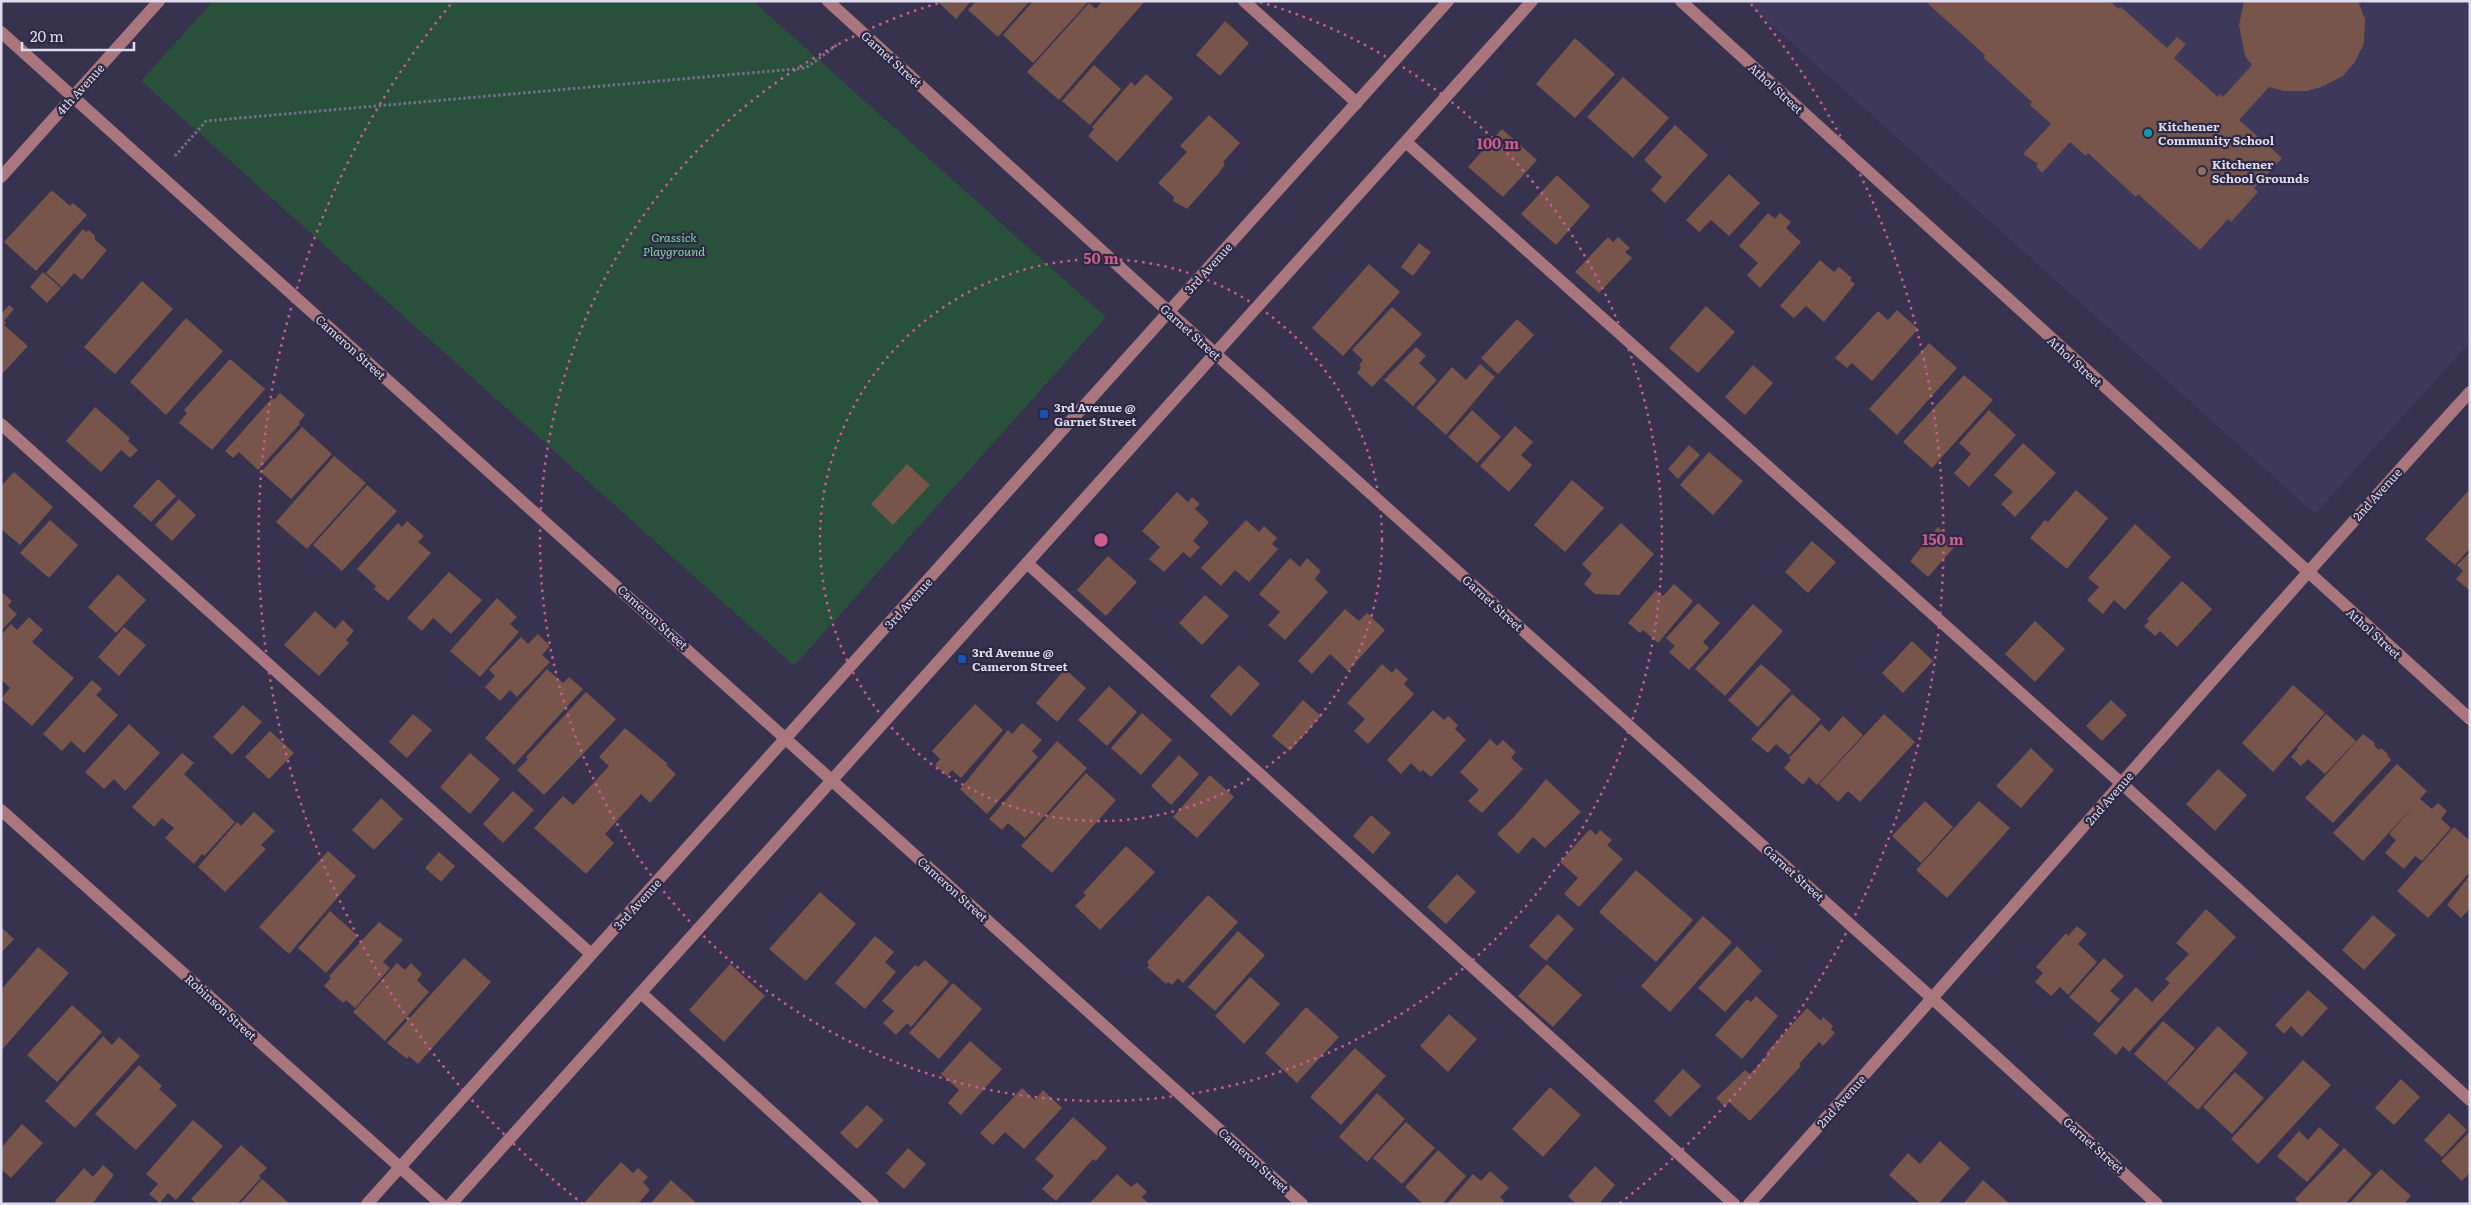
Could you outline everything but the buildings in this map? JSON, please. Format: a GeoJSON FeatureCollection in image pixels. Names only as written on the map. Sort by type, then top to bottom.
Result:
{"type":"FeatureCollection","features":[{"type":"Feature","properties":{"kind":"street","name":"4th Avenue"},"geometry":{"type":"LineString","coordinates":[[1,177],[159,1]]}},
{"type":"Feature","properties":{"kind":"street","name":"Garnet Street"},"geometry":{"type":"LineString","coordinates":[[828,1],[1169,312],[1933,999],[2158,1204]]}},
{"type":"Feature","properties":{"kind":"street"},"geometry":{"type":"LineString","coordinates":[[1244,1],[1357,103]]}},
{"type":"Feature","properties":{"kind":"street","name":"3rd Avenue"},"geometry":{"type":"LineString","coordinates":[[367,1204],[1448,1]]}},
{"type":"Feature","properties":{"kind":"street"},"geometry":{"type":"LineString","coordinates":[[451,1204],[1532,1]]}},
{"type":"Feature","properties":{"kind":"street","name":"Athol Street"},"geometry":{"type":"LineString","coordinates":[[1681,1],[2306,572],[2470,718]]}},
{"type":"Feature","properties":{"kind":"street","name":"Cameron Street"},"geometry":{"type":"LineString","coordinates":[[1,32],[787,737],[1302,1204]]}},
{"type":"Feature","properties":{"kind":"street"},"geometry":{"type":"LineString","coordinates":[[1406,142],[2122,784],[2470,1100]]}},
{"type":"Feature","properties":{"kind":"street","name":"2nd Avenue"},"geometry":{"type":"LineString","coordinates":[[1749,1204],[1933,999],[2306,572],[2470,392]]}},
{"type":"Feature","properties":{"kind":"street"},"geometry":{"type":"LineString","coordinates":[[1,424],[591,954]]}},
{"type":"Feature","properties":{"kind":"street"},"geometry":{"type":"LineString","coordinates":[[1027,563],[1734,1204]]}},
{"type":"Feature","properties":{"kind":"street","name":"Robinson Street"},"geometry":{"type":"LineString","coordinates":[[1,810],[441,1204]]}},
{"type":"Feature","properties":{"kind":"street"},"geometry":{"type":"LineString","coordinates":[[641,993],[873,1204]]}},
{"type":"Feature","properties":{"kind":"path"},"geometry":{"type":"LineString","coordinates":[[158,174],[206,121],[806,68],[858,28]]}},
{"type":"Feature","properties":{"kind":"shaded area","name":"Kitchener School Grounds"},"geometry":{"type":"Polygon","coordinates":[[[1745,1],[2470,1],[2470,342],[2315,514],[1745,1]]]}},
{"type":"Feature","properties":{"kind":"green space","name":"Grassick Playground"},"geometry":{"type":"Polygon","coordinates":[[[213,1],[753,1],[1106,317],[794,666],[141,81],[213,1]]]}},
{"type":"Feature","properties":{"kind":"place","name":"Kitchener Community School"},"geometry":{"type":"Point","coordinates":[2148,133]}},
{"type":"Feature","properties":{"kind":"place","name":"Kitchener School Grounds"},"geometry":{"type":"Point","coordinates":[2202,171]}},
{"type":"Feature","properties":{"kind":"place","name":"3rd Avenue @ Garnet Street"},"geometry":{"type":"Point","coordinates":[1044,414]}},
{"type":"Feature","properties":{"kind":"place","name":"3rd Avenue @ Cameron Street"},"geometry":{"type":"Point","coordinates":[962,659]}}]}
